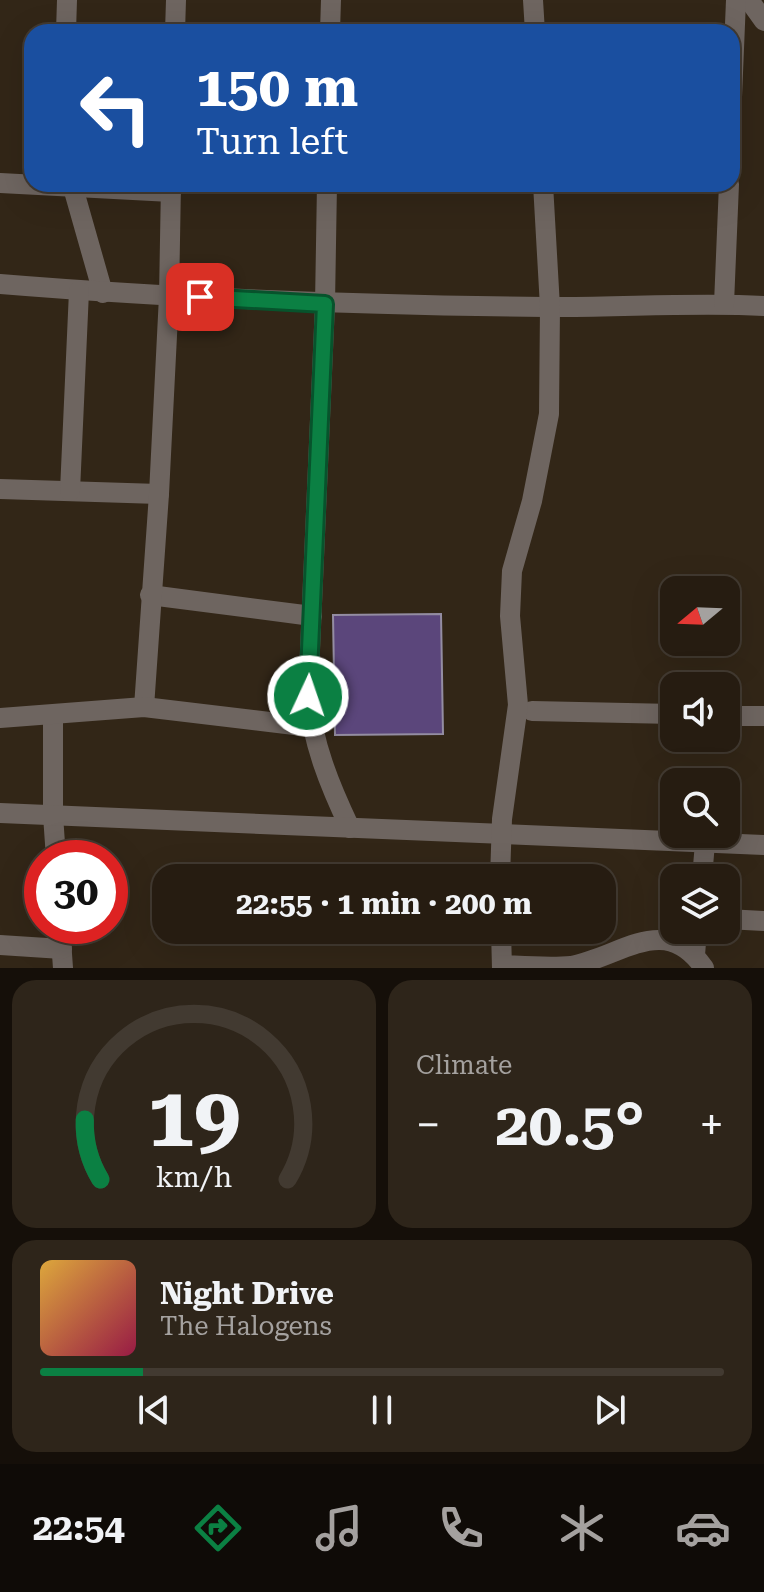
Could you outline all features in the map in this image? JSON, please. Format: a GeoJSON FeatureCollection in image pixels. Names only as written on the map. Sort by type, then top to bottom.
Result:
{"type":"FeatureCollection","features":[{"type":"Feature","properties":{"kind":"street"},"geometry":{"type":"LineString","coordinates":[[66,24],[67,0]]}},
{"type":"Feature","properties":{"kind":"street"},"geometry":{"type":"LineString","coordinates":[[175,24],[176,0]]}},
{"type":"Feature","properties":{"kind":"street"},"geometry":{"type":"LineString","coordinates":[[330,24],[331,0]]}},
{"type":"Feature","properties":{"kind":"street"},"geometry":{"type":"LineString","coordinates":[[533,0],[534,24]]}},
{"type":"Feature","properties":{"kind":"street"},"geometry":{"type":"LineString","coordinates":[[735,24],[736,0]]}},
{"type":"Feature","properties":{"kind":"street"},"geometry":{"type":"LineString","coordinates":[[749,0],[764,21]]}},
{"type":"Feature","properties":{"kind":"street"},"geometry":{"type":"LineString","coordinates":[[0,183],[24,184]]}},
{"type":"Feature","properties":{"kind":"street"},"geometry":{"type":"LineString","coordinates":[[74,192],[103,293]]}},
{"type":"Feature","properties":{"kind":"street"},"geometry":{"type":"LineString","coordinates":[[144,707],[159,494],[171,192]]}},
{"type":"Feature","properties":{"kind":"street"},"geometry":{"type":"LineString","coordinates":[[327,192],[308,696],[311,727],[327,778],[350,828]]}},
{"type":"Feature","properties":{"kind":"street"},"geometry":{"type":"LineString","coordinates":[[500,864],[501,835],[518,705],[509,595],[512,571],[532,501],[545,438],[550,386],[550,307],[543,192]]}},
{"type":"Feature","properties":{"kind":"street"},"geometry":{"type":"LineString","coordinates":[[724,304],[729,192]]}},
{"type":"Feature","properties":{"kind":"street"},"geometry":{"type":"LineString","coordinates":[[0,284],[103,293],[325,304],[764,306]]}},
{"type":"Feature","properties":{"kind":"street"},"geometry":{"type":"LineString","coordinates":[[70,491],[79,291]]}},
{"type":"Feature","properties":{"kind":"street"},"geometry":{"type":"LineString","coordinates":[[0,489],[159,494]]}},
{"type":"Feature","properties":{"kind":"street"},"geometry":{"type":"LineString","coordinates":[[150,595],[312,616]]}},
{"type":"Feature","properties":{"kind":"street"},"geometry":{"type":"LineString","coordinates":[[0,718],[144,707],[311,727]]}},
{"type":"Feature","properties":{"kind":"street"},"geometry":{"type":"LineString","coordinates":[[532,711],[660,714]]}},
{"type":"Feature","properties":{"kind":"street"},"geometry":{"type":"LineString","coordinates":[[53,715],[55,840]]}},
{"type":"Feature","properties":{"kind":"street"},"geometry":{"type":"LineString","coordinates":[[740,716],[764,716]]}},
{"type":"Feature","properties":{"kind":"street"},"geometry":{"type":"LineString","coordinates":[[0,813],[660,841]]}},
{"type":"Feature","properties":{"kind":"street"},"geometry":{"type":"LineString","coordinates":[[740,844],[764,845]]}},
{"type":"Feature","properties":{"kind":"street"},"geometry":{"type":"LineString","coordinates":[[740,920],[764,921]]}},
{"type":"Feature","properties":{"kind":"street"},"geometry":{"type":"LineString","coordinates":[[501,944],[502,966],[566,967],[659,938],[671,940],[700,961]]}},
{"type":"Feature","properties":{"kind":"street"},"geometry":{"type":"LineString","coordinates":[[0,945],[62,958]]}},
{"type":"Feature","properties":{"kind":"building"},"geometry":{"type":"Polygon","coordinates":[[[441,614],[443,734],[335,735],[333,615],[441,614]]]}},
{"type":"Feature","properties":{"kind":"route"},"geometry":{"type":"LineString","coordinates":[[200,297],[325,304],[308,696]]}}]}
